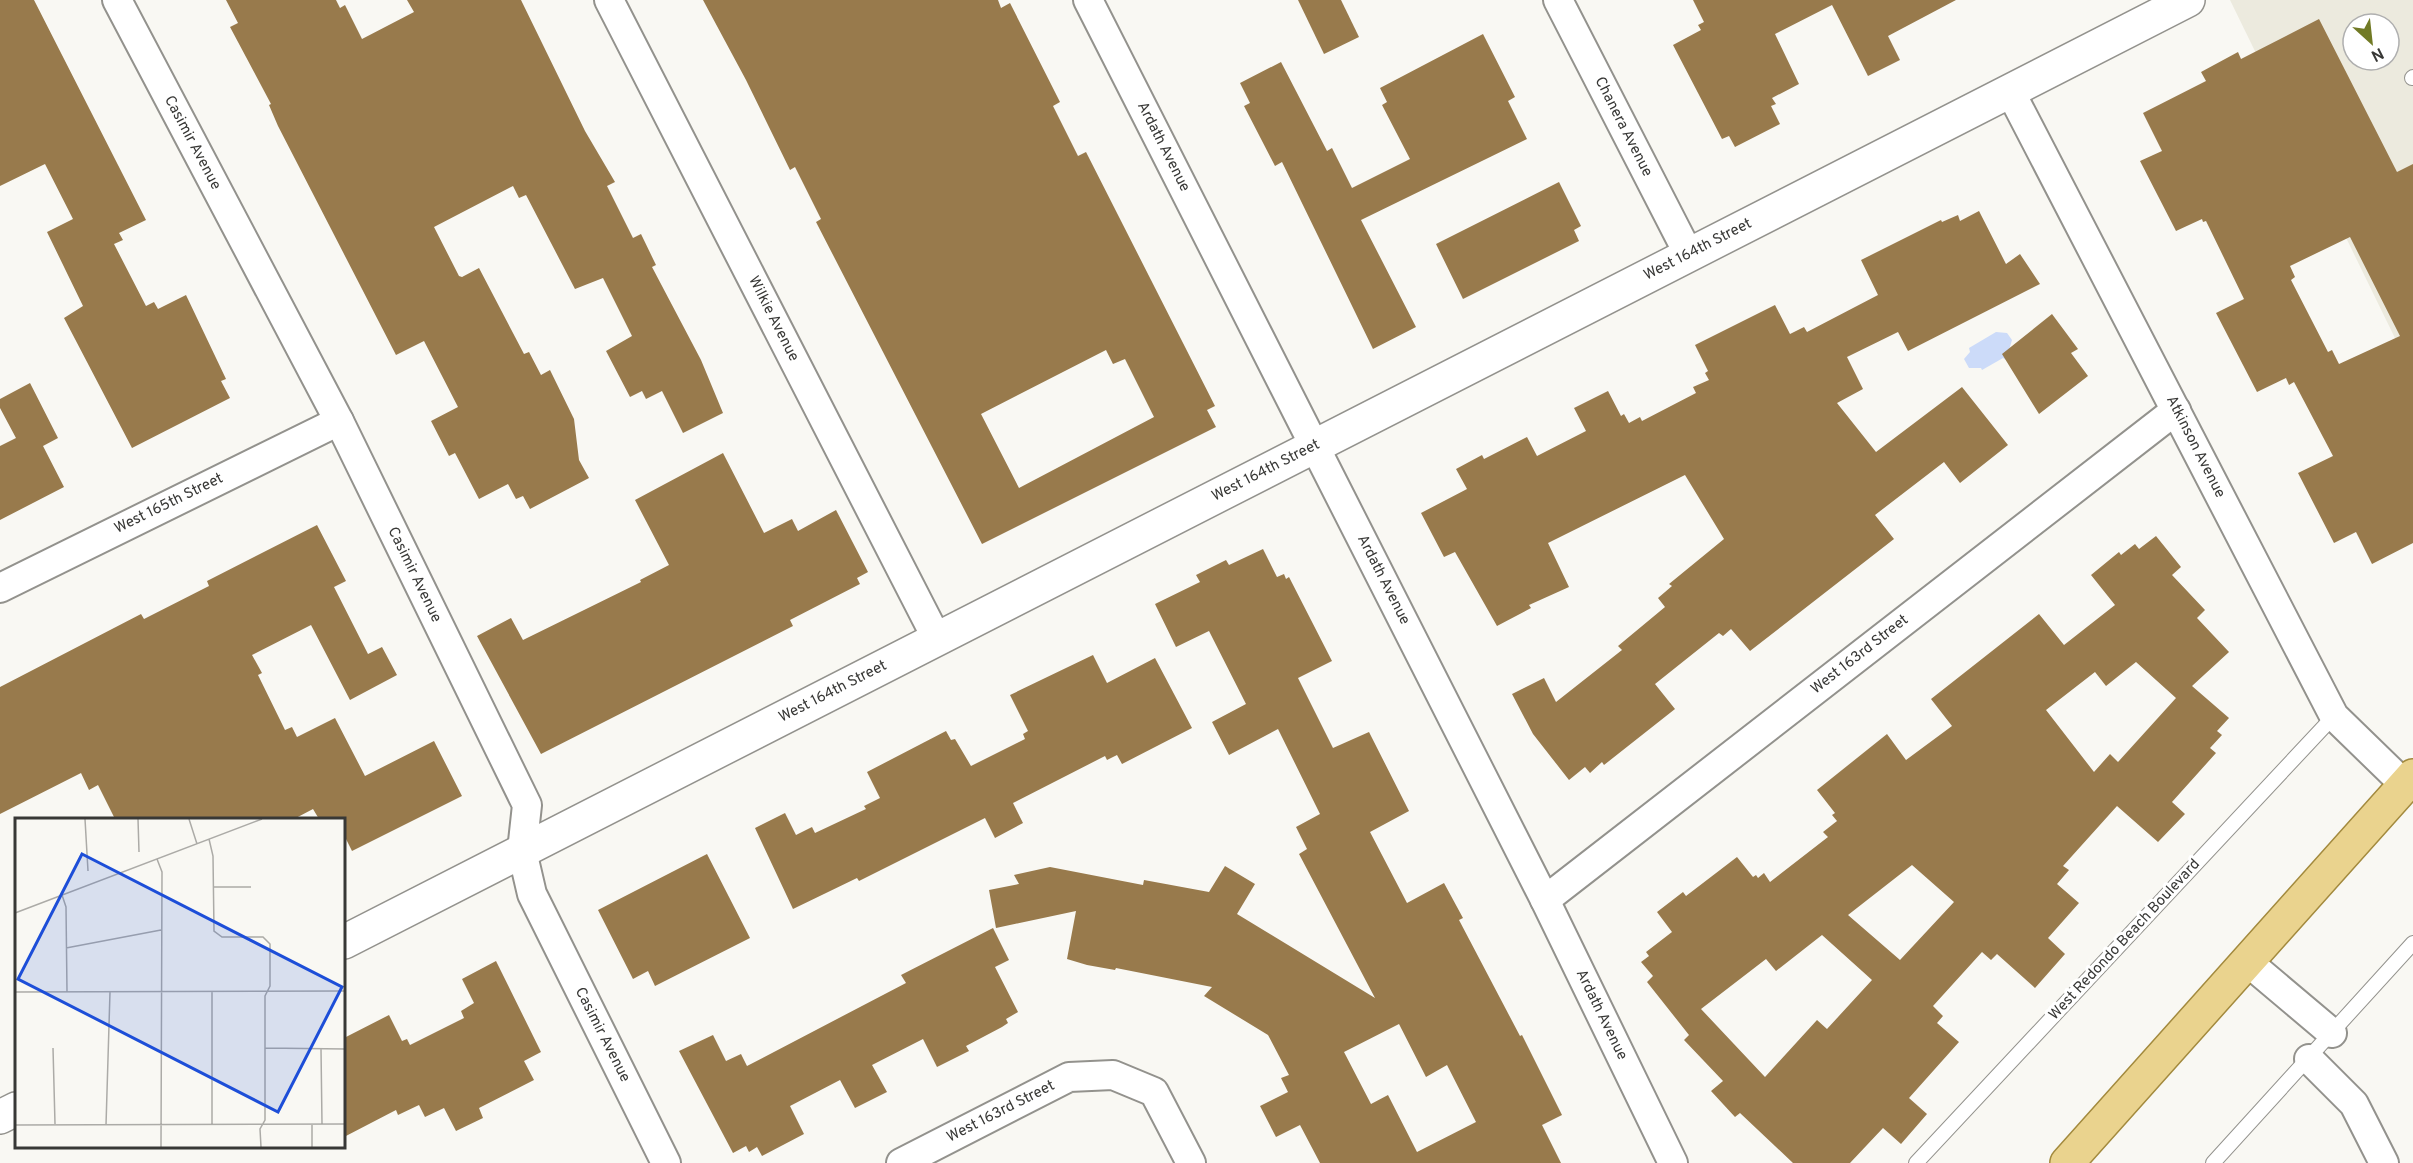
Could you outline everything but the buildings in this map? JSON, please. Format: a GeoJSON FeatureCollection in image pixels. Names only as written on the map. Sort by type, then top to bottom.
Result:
{"type":"FeatureCollection","features":[{"type":"Feature","properties":{"kind":"main road"},"geometry":{"type":"LineString","coordinates":[[2067,1163],[2249,963],[2409,781]]}},
{"type":"Feature","properties":{"kind":"street","name":"Casimir Avenue"},"geometry":{"type":"LineString","coordinates":[[117,0],[339,421],[527,805],[522,851],[531,894],[666,1163]]}},
{"type":"Feature","properties":{"kind":"street","name":"Wilkie Avenue"},"geometry":{"type":"LineString","coordinates":[[609,0],[937,639]]}},
{"type":"Feature","properties":{"kind":"street","name":"Ardath Avenue"},"geometry":{"type":"LineString","coordinates":[[1088,0],[1545,900],[1673,1163]]}},
{"type":"Feature","properties":{"kind":"street","name":"Chanera Avenue"},"geometry":{"type":"LineString","coordinates":[[1558,0],[1689,255]]}},
{"type":"Feature","properties":{"kind":"street","name":"West 164th Street"},"geometry":{"type":"LineString","coordinates":[[345,941],[2188,0]]}},
{"type":"Feature","properties":{"kind":"street","name":"Atkinson Avenue"},"geometry":{"type":"LineString","coordinates":[[2010,91],[2334,716],[2409,781]]}},
{"type":"Feature","properties":{"kind":"street","name":"West 163rd Street"},"geometry":{"type":"LineString","coordinates":[[1545,900],[2176,410]]}},
{"type":"Feature","properties":{"kind":"street","name":"West 165th Street"},"geometry":{"type":"LineString","coordinates":[[0,588],[339,421]]}},
{"type":"Feature","properties":{"kind":"street"},"geometry":{"type":"LineString","coordinates":[[2249,963],[2332,1033]]}},
{"type":"Feature","properties":{"kind":"street"},"geometry":{"type":"LineString","coordinates":[[2309,1059],[2354,1104],[2384,1163]]}},
{"type":"Feature","properties":{"kind":"street","name":"West 163rd Street"},"geometry":{"type":"LineString","coordinates":[[901,1163],[1069,1077],[1113,1075],[1154,1092],[1191,1163]]}},
{"type":"Feature","properties":{"kind":"street"},"geometry":{"type":"LineString","coordinates":[[0,1118],[15,1110]]}},
{"type":"Feature","properties":{"kind":"lane","name":"West Redondo Beach Boulevard"},"geometry":{"type":"LineString","coordinates":[[1916,1163],[2334,716]]}},
{"type":"Feature","properties":{"kind":"lane"},"geometry":{"type":"LineString","coordinates":[[2213,1163],[2413,943]]}},
{"type":"Feature","properties":{"kind":"shaded area"},"geometry":{"type":"Polygon","coordinates":[[[2230,0],[2413,0],[2413,375],[2230,0]]]}},
{"type":"Feature","properties":{"kind":"water"},"geometry":{"type":"Polygon","coordinates":[[[1996,332],[2007,333],[2012,340],[2006,360],[2003,358],[1982,370],[1981,368],[1969,368],[1964,359],[1970,352],[1969,348],[1996,332]]]}}]}
